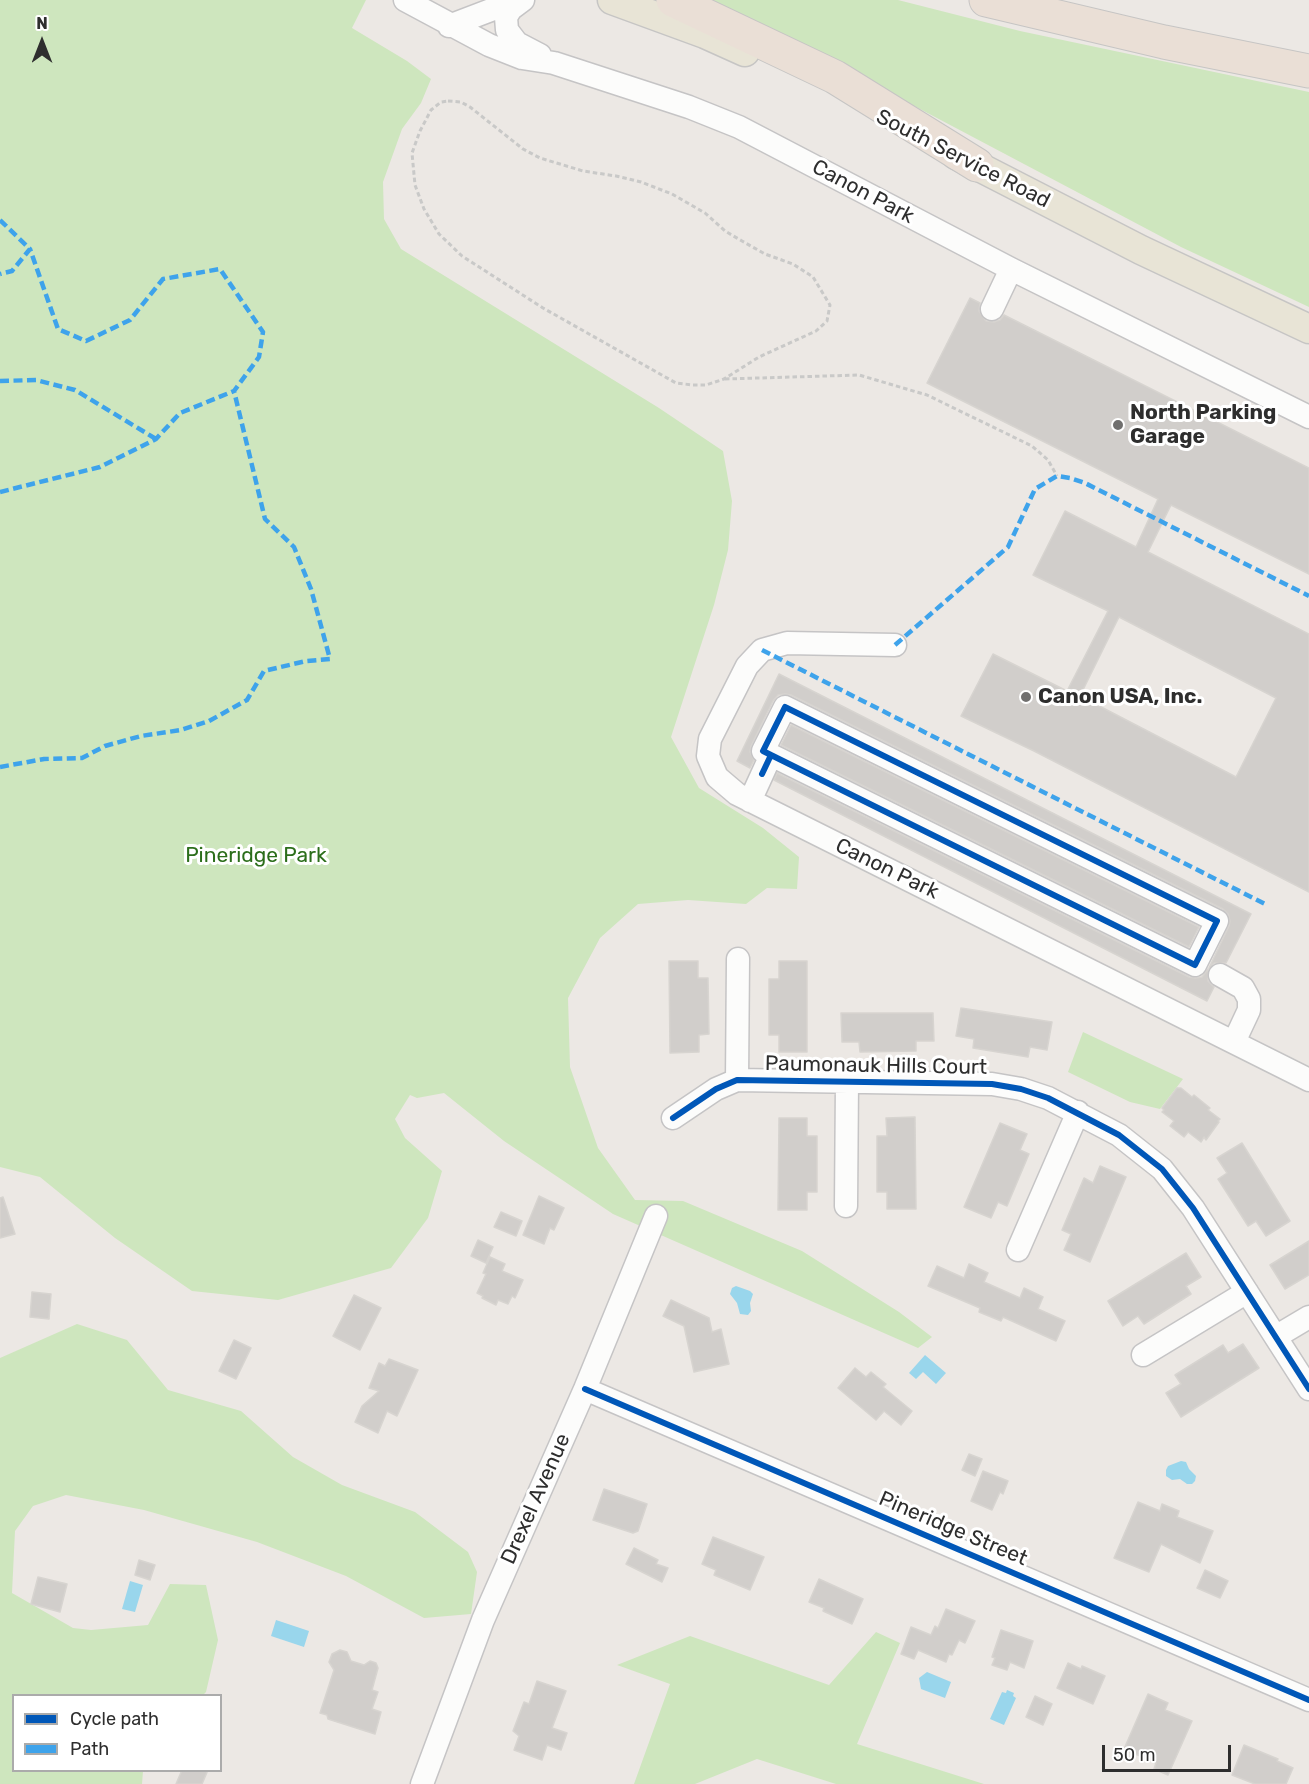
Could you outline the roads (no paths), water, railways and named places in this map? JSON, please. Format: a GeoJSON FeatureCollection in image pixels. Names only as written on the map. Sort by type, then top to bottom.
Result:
{"type":"FeatureCollection","features":[{"type":"Feature","properties":{"kind":"highway"},"geometry":{"type":"LineString","coordinates":[[673,0],[835,77],[977,165]]}},
{"type":"Feature","properties":{"kind":"highway"},"geometry":{"type":"LineString","coordinates":[[986,0],[1164,42],[1309,70]]}},
{"type":"Feature","properties":{"kind":"main road","name":"South Service Road"},"geometry":{"type":"LineString","coordinates":[[612,0],[705,34],[842,97],[1142,250],[1309,329]]}},
{"type":"Feature","properties":{"kind":"street","name":"Canon Park"},"geometry":{"type":"LineString","coordinates":[[405,0],[449,26],[522,58],[554,63],[689,107],[739,127],[1011,269],[1309,417]]}},
{"type":"Feature","properties":{"kind":"street"},"geometry":{"type":"LineString","coordinates":[[449,26],[517,0]]}},
{"type":"Feature","properties":{"kind":"street"},"geometry":{"type":"LineString","coordinates":[[523,0],[511,9],[506,17],[507,30],[518,43],[554,63]]}},
{"type":"Feature","properties":{"kind":"street"},"geometry":{"type":"LineString","coordinates":[[992,309],[1011,269]]}},
{"type":"Feature","properties":{"kind":"street","name":"Canon Park"},"geometry":{"type":"LineString","coordinates":[[894,645],[787,642],[762,650],[747,666],[710,739],[708,756],[717,777],[737,795],[1309,1080]]}},
{"type":"Feature","properties":{"kind":"street"},"geometry":{"type":"LineString","coordinates":[[750,801],[766,764],[763,751],[785,707],[1217,921],[1195,965],[766,764]]}},
{"type":"Feature","properties":{"kind":"street"},"geometry":{"type":"LineString","coordinates":[[737,1080],[738,959]]}},
{"type":"Feature","properties":{"kind":"street"},"geometry":{"type":"LineString","coordinates":[[1220,975],[1243,988],[1249,999],[1249,1010],[1233,1042]]}},
{"type":"Feature","properties":{"kind":"street","name":"Paumonauk Hills Court"},"geometry":{"type":"LineString","coordinates":[[673,1118],[716,1089],[737,1080],[992,1084],[1021,1089],[1048,1098],[1119,1135],[1162,1169],[1193,1208],[1309,1389]]}},
{"type":"Feature","properties":{"kind":"street"},"geometry":{"type":"LineString","coordinates":[[846,1206],[847,1082]]}},
{"type":"Feature","properties":{"kind":"street"},"geometry":{"type":"LineString","coordinates":[[1018,1250],[1078,1112]]}},
{"type":"Feature","properties":{"kind":"street","name":"Drexel Avenue"},"geometry":{"type":"LineString","coordinates":[[422,1784],[483,1620],[585,1389],[656,1216]]}},
{"type":"Feature","properties":{"kind":"street"},"geometry":{"type":"LineString","coordinates":[[1143,1355],[1247,1292]]}},
{"type":"Feature","properties":{"kind":"street"},"geometry":{"type":"LineString","coordinates":[[1276,1336],[1309,1317]]}},
{"type":"Feature","properties":{"kind":"street","name":"Pineridge Street"},"geometry":{"type":"LineString","coordinates":[[585,1389],[1309,1700]]}},
{"type":"Feature","properties":{"kind":"water"},"geometry":{"type":"Polygon","coordinates":[[[736,1286],[753,1294],[750,1303],[751,1311],[748,1315],[740,1314],[737,1303],[730,1294],[732,1288],[736,1286]]]}},
{"type":"Feature","properties":{"kind":"water"},"geometry":{"type":"Polygon","coordinates":[[[925,1355],[946,1373],[936,1384],[923,1372],[916,1379],[909,1373],[925,1355]]]}},
{"type":"Feature","properties":{"kind":"water"},"geometry":{"type":"Polygon","coordinates":[[[1181,1461],[1186,1462],[1196,1476],[1192,1484],[1187,1484],[1180,1479],[1172,1480],[1166,1476],[1168,1466],[1181,1461]]]}},
{"type":"Feature","properties":{"kind":"water"},"geometry":{"type":"Polygon","coordinates":[[[130,1581],[143,1585],[135,1612],[122,1609],[130,1581]]]}},
{"type":"Feature","properties":{"kind":"water"},"geometry":{"type":"Polygon","coordinates":[[[276,1620],[309,1631],[304,1647],[271,1636],[276,1620]]]}},
{"type":"Feature","properties":{"kind":"water"},"geometry":{"type":"Polygon","coordinates":[[[927,1672],[951,1682],[945,1698],[921,1689],[919,1678],[927,1672]]]}},
{"type":"Feature","properties":{"kind":"water"},"geometry":{"type":"Polygon","coordinates":[[[1007,1690],[1014,1693],[1013,1696],[1016,1698],[1004,1725],[990,1719],[1002,1692],[1006,1693],[1007,1690]]]}},
{"type":"Feature","properties":{"kind":"place","name":"North Parking Garage"},"geometry":{"type":"Point","coordinates":[1118,425]}},
{"type":"Feature","properties":{"kind":"place","name":"Canon USA, Inc."},"geometry":{"type":"Point","coordinates":[1026,697]}},
{"type":"Feature","properties":{"kind":"park label","name":"Pineridge Park"},"geometry":{"type":"Point","coordinates":[256,856]}}]}
